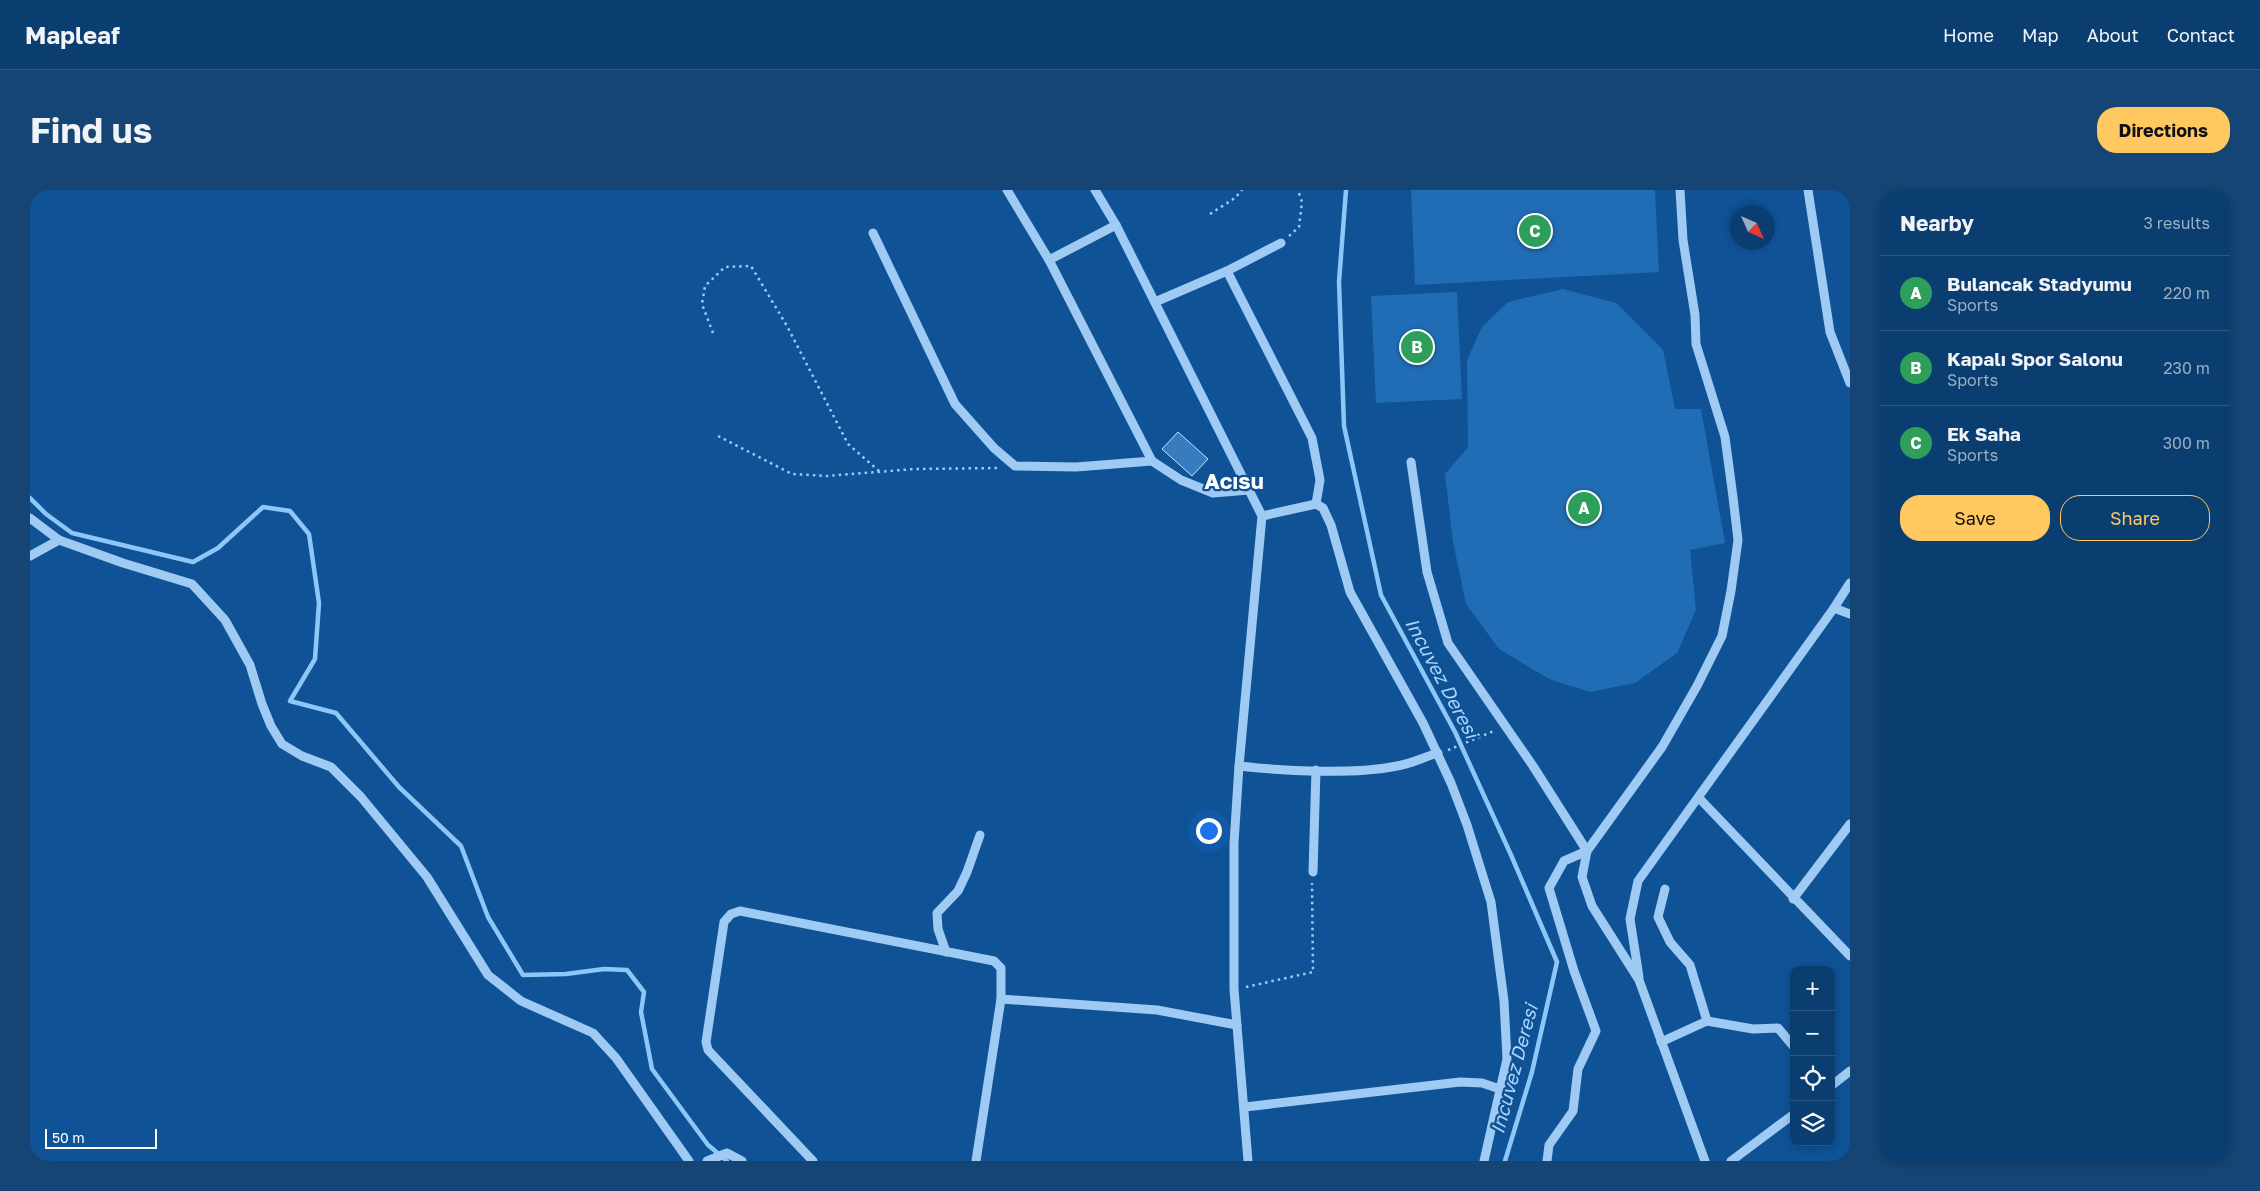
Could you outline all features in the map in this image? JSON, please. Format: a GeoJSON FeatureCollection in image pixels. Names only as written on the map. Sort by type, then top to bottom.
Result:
{"type":"FeatureCollection","features":[{"type":"Feature","properties":{"kind":"street"},"geometry":{"type":"LineString","coordinates":[[1007,190],[1049,260],[1152,461],[1181,480],[1213,493],[1249,490]]}},
{"type":"Feature","properties":{"kind":"street"},"geometry":{"type":"LineString","coordinates":[[1095,190],[1116,225],[1262,516],[1239,766],[1234,843],[1234,989],[1248,1161]]}},
{"type":"Feature","properties":{"kind":"street"},"geometry":{"type":"LineString","coordinates":[[1639,980],[1592,906],[1582,876],[1587,851],[1662,747],[1697,686],[1722,636],[1738,540],[1725,437],[1696,344],[1696,315],[1684,240],[1680,190]]}},
{"type":"Feature","properties":{"kind":"street"},"geometry":{"type":"LineString","coordinates":[[1808,190],[1830,332],[1850,383]]}},
{"type":"Feature","properties":{"kind":"street"},"geometry":{"type":"LineString","coordinates":[[1049,260],[1116,225]]}},
{"type":"Feature","properties":{"kind":"street"},"geometry":{"type":"LineString","coordinates":[[872,233],[956,404],[994,448],[1016,466],[1076,467],[1152,461]]}},
{"type":"Feature","properties":{"kind":"street"},"geometry":{"type":"LineString","coordinates":[[1155,302],[1227,271],[1281,244]]}},
{"type":"Feature","properties":{"kind":"street"},"geometry":{"type":"LineString","coordinates":[[1227,271],[1312,438],[1320,480],[1316,504]]}},
{"type":"Feature","properties":{"kind":"street"},"geometry":{"type":"LineString","coordinates":[[1411,462],[1427,572],[1448,643],[1533,766],[1587,851]]}},
{"type":"Feature","properties":{"kind":"street"},"geometry":{"type":"LineString","coordinates":[[1262,516],[1316,504],[1323,508],[1331,525],[1350,592],[1442,752],[1491,902],[1504,1001],[1507,1059],[1484,1161]]}},
{"type":"Feature","properties":{"kind":"street"},"geometry":{"type":"LineString","coordinates":[[30,518],[59,540],[123,563],[192,584],[229,628],[250,665],[262,704],[271,726],[282,744],[302,756],[331,767],[361,797],[427,877],[488,975],[521,1001],[593,1033],[622,1066],[690,1161]]}},
{"type":"Feature","properties":{"kind":"street"},"geometry":{"type":"LineString","coordinates":[[30,556],[59,540]]}},
{"type":"Feature","properties":{"kind":"street"},"geometry":{"type":"LineString","coordinates":[[1705,1161],[1639,980],[1630,919],[1638,881],[1699,798],[1850,583]]}},
{"type":"Feature","properties":{"kind":"street"},"geometry":{"type":"LineString","coordinates":[[1834,608],[1850,614]]}},
{"type":"Feature","properties":{"kind":"street"},"geometry":{"type":"LineString","coordinates":[[1239,766],[1275,770],[1316,770],[1398,766],[1442,752]]}},
{"type":"Feature","properties":{"kind":"street"},"geometry":{"type":"LineString","coordinates":[[1313,872],[1316,770]]}},
{"type":"Feature","properties":{"kind":"street"},"geometry":{"type":"LineString","coordinates":[[1699,798],[1793,899],[1850,956]]}},
{"type":"Feature","properties":{"kind":"street"},"geometry":{"type":"LineString","coordinates":[[1793,899],[1850,824]]}},
{"type":"Feature","properties":{"kind":"street"},"geometry":{"type":"LineString","coordinates":[[946,952],[938,929],[937,914],[958,891],[980,835]]}},
{"type":"Feature","properties":{"kind":"street"},"geometry":{"type":"LineString","coordinates":[[1547,1161],[1548,1145],[1573,1111],[1578,1069],[1596,1031],[1574,972],[1550,888],[1564,861],[1587,851]]}},
{"type":"Feature","properties":{"kind":"street"},"geometry":{"type":"LineString","coordinates":[[1665,890],[1658,917],[1670,942],[1690,965],[1707,1020]]}},
{"type":"Feature","properties":{"kind":"street"},"geometry":{"type":"LineString","coordinates":[[813,1161],[708,1050],[706,1042],[724,922],[731,914],[740,911],[994,960],[1001,968],[1001,999],[976,1161]]}},
{"type":"Feature","properties":{"kind":"street"},"geometry":{"type":"LineString","coordinates":[[1001,999],[1157,1010],[1237,1025]]}},
{"type":"Feature","properties":{"kind":"street"},"geometry":{"type":"LineString","coordinates":[[1661,1042],[1707,1020],[1753,1029],[1778,1028],[1790,1042]]}},
{"type":"Feature","properties":{"kind":"street"},"geometry":{"type":"LineString","coordinates":[[1835,1083],[1850,1071]]}},
{"type":"Feature","properties":{"kind":"street"},"geometry":{"type":"LineString","coordinates":[[1245,1107],[1460,1082],[1482,1083],[1500,1089]]}},
{"type":"Feature","properties":{"kind":"street"},"geometry":{"type":"LineString","coordinates":[[1732,1161],[1790,1117]]}},
{"type":"Feature","properties":{"kind":"street"},"geometry":{"type":"LineString","coordinates":[[709,1160],[727,1153],[742,1161]]}},
{"type":"Feature","properties":{"kind":"path"},"geometry":{"type":"LineString","coordinates":[[1210,214],[1235,198],[1242,190]]}},
{"type":"Feature","properties":{"kind":"path"},"geometry":{"type":"LineString","coordinates":[[1281,244],[1299,227],[1302,202],[1298,190]]}},
{"type":"Feature","properties":{"kind":"path"},"geometry":{"type":"LineString","coordinates":[[713,333],[702,304],[705,286],[725,267],[751,266],[787,326],[848,444],[879,471]]}},
{"type":"Feature","properties":{"kind":"path"},"geometry":{"type":"LineString","coordinates":[[718,436],[792,474],[828,476],[914,468],[983,470],[1016,466]]}},
{"type":"Feature","properties":{"kind":"path"},"geometry":{"type":"LineString","coordinates":[[1442,752],[1488,733]]}},
{"type":"Feature","properties":{"kind":"path"},"geometry":{"type":"LineString","coordinates":[[1234,989],[1313,972],[1311,928],[1313,872]]}},
{"type":"Feature","properties":{"kind":"shaded area"},"geometry":{"type":"Polygon","coordinates":[[[1411,190],[1655,190],[1659,272],[1415,285],[1411,190]]]}},
{"type":"Feature","properties":{"kind":"shaded area"},"geometry":{"type":"Polygon","coordinates":[[[1563,289],[1616,303],[1663,350],[1675,409],[1701,409],[1725,543],[1690,550],[1696,610],[1677,653],[1635,683],[1590,692],[1549,679],[1499,649],[1466,604],[1453,542],[1445,474],[1468,447],[1467,360],[1482,327],[1508,302],[1563,289]]]}},
{"type":"Feature","properties":{"kind":"shaded area"},"geometry":{"type":"Polygon","coordinates":[[[1457,292],[1462,399],[1376,403],[1371,296],[1457,292]]]}},
{"type":"Feature","properties":{"kind":"building"},"geometry":{"type":"Polygon","coordinates":[[[1178,432],[1208,459],[1192,476],[1162,449],[1178,432]]]}},
{"type":"Feature","properties":{"kind":"waterway","name":"Incuvez Deresi"},"geometry":{"type":"LineString","coordinates":[[1346,190],[1339,282],[1344,426],[1381,595],[1455,732],[1557,962],[1532,1072],[1505,1161]]}},
{"type":"Feature","properties":{"kind":"waterway"},"geometry":{"type":"LineString","coordinates":[[30,498],[46,514],[72,533],[193,562],[218,548],[263,507],[290,511],[309,534],[319,603],[315,659],[290,701],[336,713],[399,787],[461,846],[488,917],[523,975],[566,974],[604,969],[627,970],[644,992],[641,1012],[652,1069],[708,1145],[727,1161]]}},
{"type":"Feature","properties":{"kind":"place","name":"Ek Saha"},"geometry":{"type":"Point","coordinates":[1535,231]}},
{"type":"Feature","properties":{"kind":"place","name":"Kapalı Spor Salonu"},"geometry":{"type":"Point","coordinates":[1417,347]}},
{"type":"Feature","properties":{"kind":"place","name":"Bulancak Stadyumu"},"geometry":{"type":"Point","coordinates":[1584,508]}},
{"type":"Feature","properties":{"kind":"district","name":"Acısu"},"geometry":{"type":"Point","coordinates":[1234,481]}}]}
